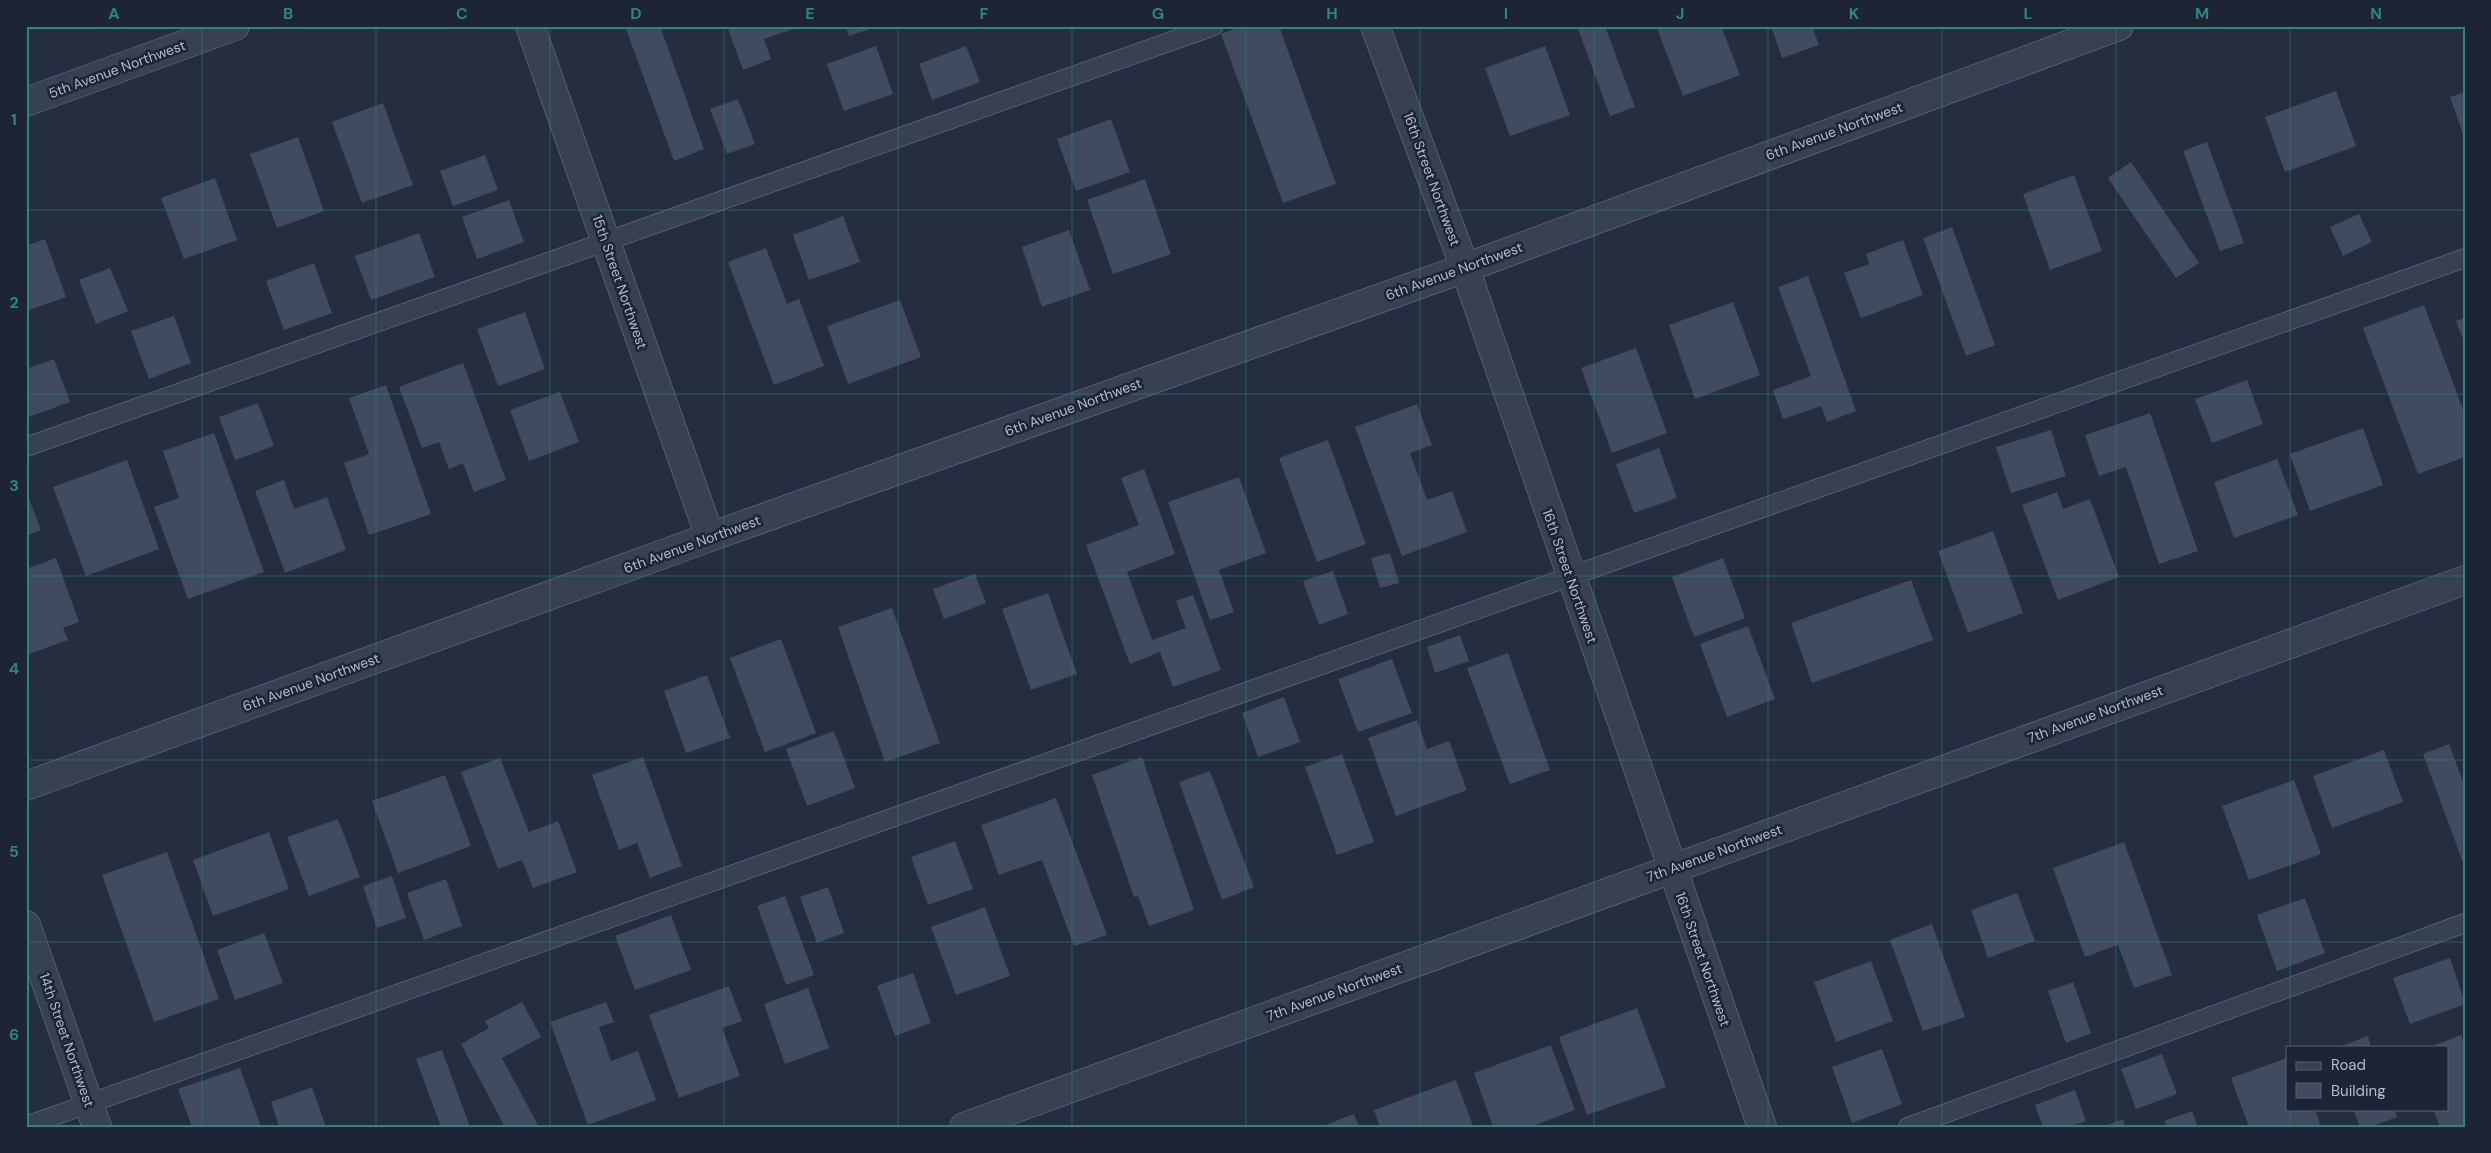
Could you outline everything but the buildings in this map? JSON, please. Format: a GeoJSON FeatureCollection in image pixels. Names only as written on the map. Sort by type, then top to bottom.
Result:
{"type":"FeatureCollection","features":[{"type":"Feature","properties":{"kind":"street","name":"5th Avenue Northwest"},"geometry":{"type":"LineString","coordinates":[[26,102],[235,26]]}},
{"type":"Feature","properties":{"kind":"street","name":"15th Street Northwest"},"geometry":{"type":"LineString","coordinates":[[530,26],[710,537]]}},
{"type":"Feature","properties":{"kind":"street","name":"16th Street Northwest"},"geometry":{"type":"LineString","coordinates":[[1375,26],[1464,268],[1762,1127]]}},
{"type":"Feature","properties":{"kind":"street","name":"6th Avenue Northwest"},"geometry":{"type":"LineString","coordinates":[[26,786],[710,537],[1464,268],[2119,26]]}},
{"type":"Feature","properties":{"kind":"street","name":"7th Avenue Northwest"},"geometry":{"type":"LineString","coordinates":[[964,1127],[2465,580]]}},
{"type":"Feature","properties":{"kind":"street","name":"14th Street Northwest"},"geometry":{"type":"LineString","coordinates":[[26,925],[93,1115]]}},
{"type":"Feature","properties":{"kind":"lane"},"geometry":{"type":"LineString","coordinates":[[26,447],[1214,26]]}},
{"type":"Feature","properties":{"kind":"lane"},"geometry":{"type":"LineString","coordinates":[[26,1126],[93,1115],[1571,577],[2465,258]]}},
{"type":"Feature","properties":{"kind":"lane"},"geometry":{"type":"LineString","coordinates":[[1908,1127],[2465,924]]}}]}
